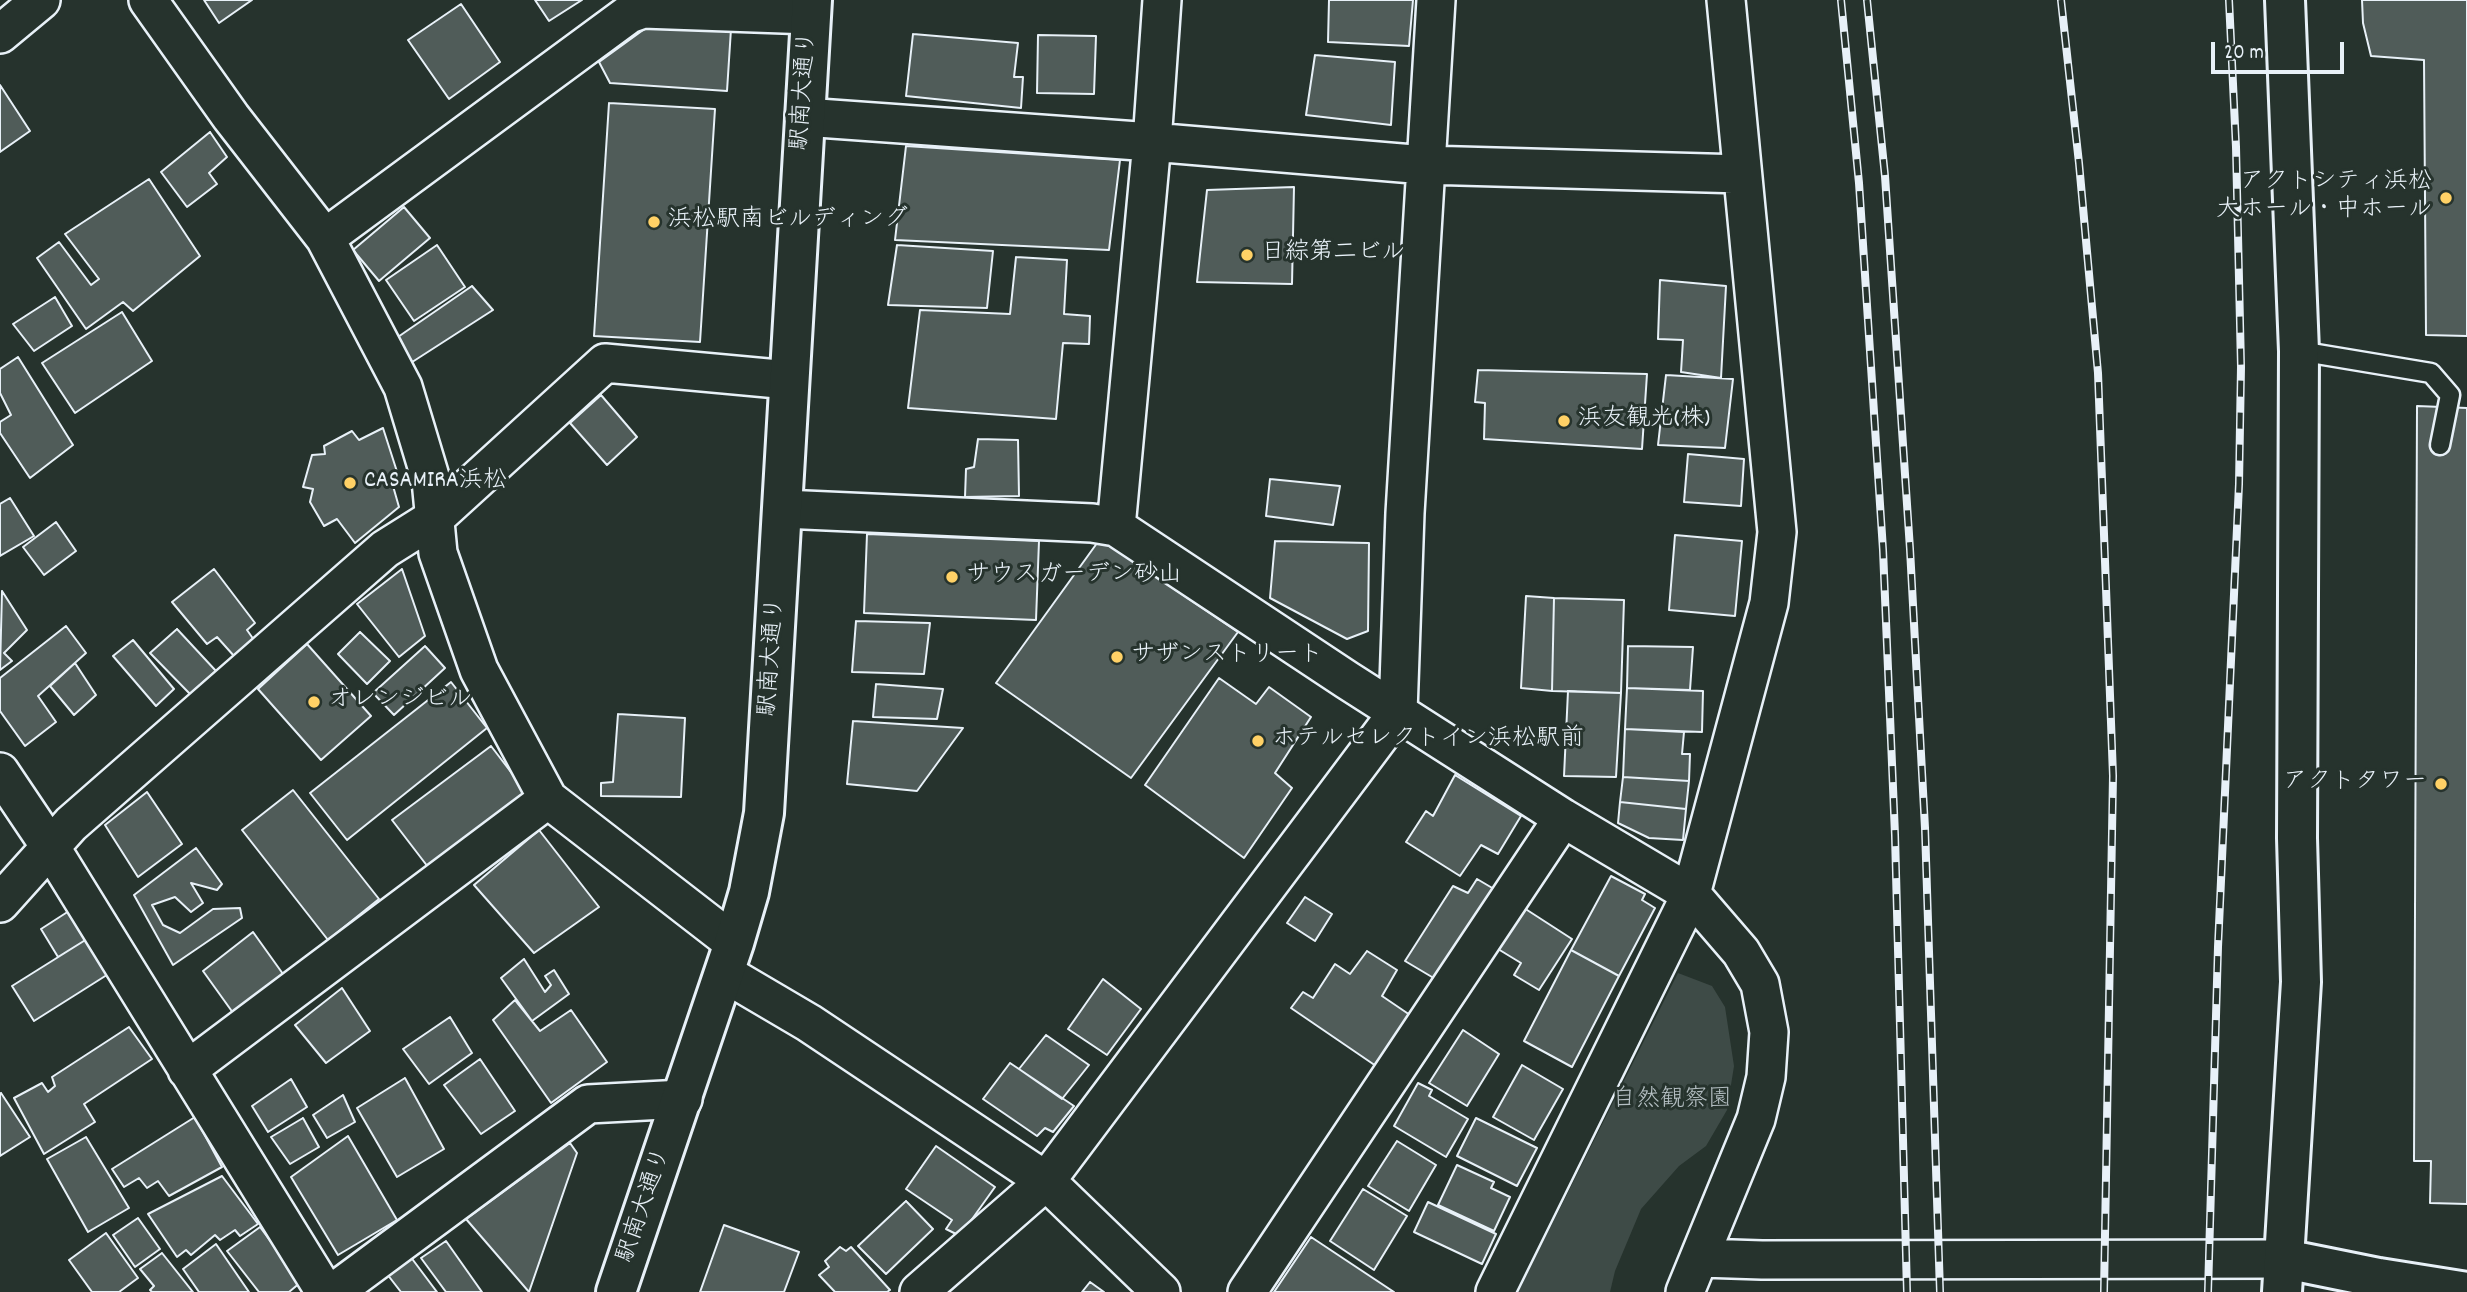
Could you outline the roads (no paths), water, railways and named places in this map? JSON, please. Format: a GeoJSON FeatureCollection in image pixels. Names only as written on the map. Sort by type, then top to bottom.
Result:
{"type":"FeatureCollection","features":[{"type":"Feature","properties":{"kind":"street"},"geometry":{"type":"LineString","coordinates":[[0,34],[41,0]]}},
{"type":"Feature","properties":{"kind":"street"},"geometry":{"type":"LineString","coordinates":[[148,0],[231,117],[325,238],[402,387],[431,480],[438,553],[479,670],[548,799],[729,958],[809,1023],[1046,1181],[1161,1292]]}},
{"type":"Feature","properties":{"kind":"street"},"geometry":{"type":"LineString","coordinates":[[1116,527],[1152,142],[1162,0]]}},
{"type":"Feature","properties":{"kind":"street"},"geometry":{"type":"LineString","coordinates":[[919,1292],[1046,1181],[1398,712],[1405,513],[1436,0]]}},
{"type":"Feature","properties":{"kind":"street"},"geometry":{"type":"LineString","coordinates":[[1494,1292],[1691,894],[1769,603],[1777,532],[1726,0]]}},
{"type":"Feature","properties":{"kind":"street"},"geometry":{"type":"LineString","coordinates":[[2284,1275],[2301,982],[2298,838],[2300,351],[2285,0]]}},
{"type":"Feature","properties":{"kind":"street"},"geometry":{"type":"LineString","coordinates":[[325,238],[629,14],[643,9],[812,8]]}},
{"type":"Feature","properties":{"kind":"street","name":"駅南大通り"},"geometry":{"type":"LineString","coordinates":[[616,1292],[729,958],[749,892],[764,813],[812,8]]}},
{"type":"Feature","properties":{"kind":"street"},"geometry":{"type":"LineString","coordinates":[[804,117],[1424,165],[1742,174]]}},
{"type":"Feature","properties":{"kind":"street"},"geometry":{"type":"LineString","coordinates":[[0,903],[71,824],[385,549],[436,517],[604,363],[789,380]]}},
{"type":"Feature","properties":{"kind":"street"},"geometry":{"type":"LineString","coordinates":[[783,509],[1092,523],[1116,527],[1563,818],[1691,894],[1741,952],[1760,984],[1769,1032],[1766,1077],[1756,1119],[1685,1292]]}},
{"type":"Feature","properties":{"kind":"street"},"geometry":{"type":"LineString","coordinates":[[0,772],[51,848],[325,1292]]}},
{"type":"Feature","properties":{"kind":"street"},"geometry":{"type":"LineString","coordinates":[[187,1070],[548,799]]}},
{"type":"Feature","properties":{"kind":"street"},"geometry":{"type":"LineString","coordinates":[[1247,1292],[1563,818]]}},
{"type":"Feature","properties":{"kind":"street"},"geometry":{"type":"LineString","coordinates":[[334,1292],[588,1104],[683,1099]]}},
{"type":"Feature","properties":{"kind":"street"},"geometry":{"type":"LineString","coordinates":[[1701,1258],[2378,1278],[2467,1292]]}},
{"type":"Feature","properties":{"kind":"lane"},"geometry":{"type":"LineString","coordinates":[[2300,351],[2431,373],[2450,394],[2440,445]]}},
{"type":"Feature","properties":{"kind":"railway"},"geometry":{"type":"LineString","coordinates":[[1841,0],[1859,183],[1883,550],[1895,835],[1907,1292]]}},
{"type":"Feature","properties":{"kind":"railway"},"geometry":{"type":"LineString","coordinates":[[1867,0],[1885,176],[1910,549],[1925,828],[1940,1292]]}},
{"type":"Feature","properties":{"kind":"railway"},"geometry":{"type":"LineString","coordinates":[[2061,0],[2098,373],[2113,776],[2104,1292]]}},
{"type":"Feature","properties":{"kind":"railway"},"geometry":{"type":"LineString","coordinates":[[2208,1292],[2218,947],[2239,484],[2241,367],[2236,147],[2229,0]]}},
{"type":"Feature","properties":{"kind":"place","name":"アクトシティ浜松 大ホール・中ホール"},"geometry":{"type":"Point","coordinates":[2446,198]}},
{"type":"Feature","properties":{"kind":"place","name":"浜松駅南ビルディング"},"geometry":{"type":"Point","coordinates":[654,222]}},
{"type":"Feature","properties":{"kind":"place","name":"日綜第二ビル"},"geometry":{"type":"Point","coordinates":[1247,255]}},
{"type":"Feature","properties":{"kind":"place","name":"浜友観光(株)"},"geometry":{"type":"Point","coordinates":[1564,421]}},
{"type":"Feature","properties":{"kind":"place","name":"CASAMIRA浜松"},"geometry":{"type":"Point","coordinates":[350,483]}},
{"type":"Feature","properties":{"kind":"place","name":"サウスガーデン砂山"},"geometry":{"type":"Point","coordinates":[952,577]}},
{"type":"Feature","properties":{"kind":"place","name":"サザンストリート"},"geometry":{"type":"Point","coordinates":[1117,657]}},
{"type":"Feature","properties":{"kind":"place","name":"オレンジビル"},"geometry":{"type":"Point","coordinates":[314,702]}},
{"type":"Feature","properties":{"kind":"place","name":"ホテルセレクトイン浜松駅前"},"geometry":{"type":"Point","coordinates":[1258,741]}},
{"type":"Feature","properties":{"kind":"place","name":"アクトタワー"},"geometry":{"type":"Point","coordinates":[2441,784]}},
{"type":"Feature","properties":{"kind":"park label","name":"自然観察園"},"geometry":{"type":"Point","coordinates":[1672,1102]}}]}
